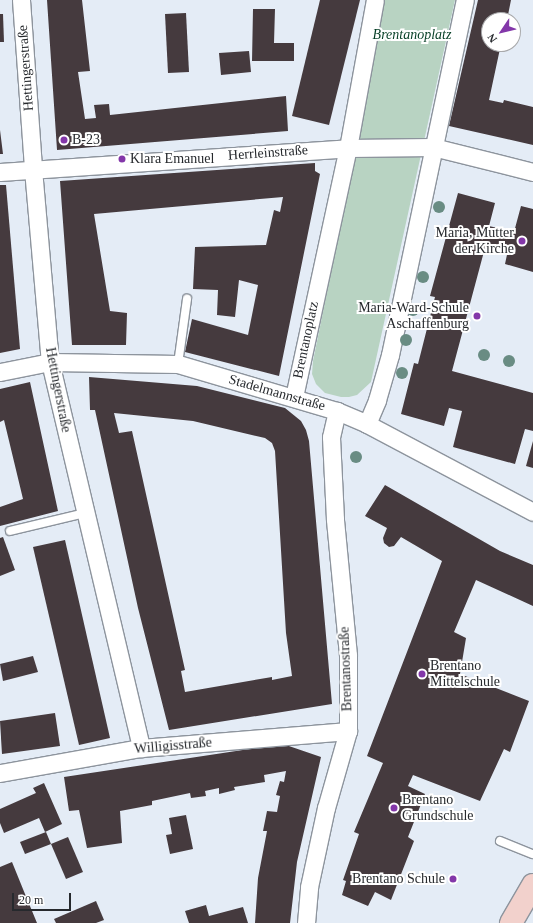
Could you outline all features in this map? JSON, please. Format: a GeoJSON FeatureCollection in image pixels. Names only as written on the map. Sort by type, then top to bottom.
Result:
{"type":"FeatureCollection","features":[{"type":"Feature","properties":{"kind":"street","name":"Hettingerstraße"},"geometry":{"type":"LineString","coordinates":[[21,0],[32,169],[50,362],[141,748]]}},
{"type":"Feature","properties":{"kind":"street","name":"Brentanoplatz"},"geometry":{"type":"LineString","coordinates":[[294,397],[348,148],[375,0]]}},
{"type":"Feature","properties":{"kind":"street"},"geometry":{"type":"LineString","coordinates":[[368,424],[377,400],[390,355],[465,0]]}},
{"type":"Feature","properties":{"kind":"street","name":"Herrleinstraße"},"geometry":{"type":"LineString","coordinates":[[0,172],[348,148],[433,147],[533,172]]}},
{"type":"Feature","properties":{"kind":"street","name":"Stadelmannstraße"},"geometry":{"type":"LineString","coordinates":[[0,372],[50,362],[178,364],[294,397],[337,411],[368,424],[533,512]]}},
{"type":"Feature","properties":{"kind":"street","name":"Brentanostraße"},"geometry":{"type":"LineString","coordinates":[[306,923],[309,887],[326,808],[348,731],[348,655],[336,520],[331,437],[337,411]]}},
{"type":"Feature","properties":{"kind":"street","name":"Willigisstraße"},"geometry":{"type":"LineString","coordinates":[[0,773],[141,748],[348,731]]}},
{"type":"Feature","properties":{"kind":"street"},"geometry":{"type":"LineString","coordinates":[[511,923],[533,885]]}},
{"type":"Feature","properties":{"kind":"lane"},"geometry":{"type":"LineString","coordinates":[[178,364],[187,299]]}},
{"type":"Feature","properties":{"kind":"lane"},"geometry":{"type":"LineString","coordinates":[[10,531],[86,513]]}},
{"type":"Feature","properties":{"kind":"lane"},"geometry":{"type":"LineString","coordinates":[[500,841],[533,854]]}},
{"type":"Feature","properties":{"kind":"green space","name":"Brentanoplatz"},"geometry":{"type":"Polygon","coordinates":[[[384,0],[455,0],[371,382],[357,395],[341,397],[325,393],[316,384],[312,374],[313,361],[358,140],[384,0]]]}},
{"type":"Feature","properties":{"kind":"building"},"geometry":{"type":"Polygon","coordinates":[[[47,0],[82,0],[90,71],[78,72],[85,119],[96,118],[94,105],[109,104],[110,115],[286,96],[288,131],[57,150],[47,0]]]}},
{"type":"Feature","properties":{"kind":"building"},"geometry":{"type":"Polygon","coordinates":[[[320,0],[360,0],[329,125],[292,116],[320,0]]]}},
{"type":"Feature","properties":{"kind":"building"},"geometry":{"type":"Polygon","coordinates":[[[478,0],[511,0],[509,12],[481,12],[481,52],[499,52],[489,100],[503,103],[504,100],[533,107],[533,145],[449,126],[478,0]]]}},
{"type":"Feature","properties":{"kind":"building"},"geometry":{"type":"Polygon","coordinates":[[[253,9],[275,9],[274,43],[294,43],[294,61],[252,61],[253,9]]]}},
{"type":"Feature","properties":{"kind":"building"},"geometry":{"type":"Polygon","coordinates":[[[186,13],[189,72],[168,73],[165,14],[186,13]]]}},
{"type":"Feature","properties":{"kind":"building"},"geometry":{"type":"Polygon","coordinates":[[[0,14],[3,14],[4,42],[0,42],[0,14]]]}},
{"type":"Feature","properties":{"kind":"building"},"geometry":{"type":"Polygon","coordinates":[[[249,51],[251,72],[221,75],[219,53],[249,51]]]}},
{"type":"Feature","properties":{"kind":"building"},"geometry":{"type":"Polygon","coordinates":[[[0,130],[3,154],[0,154],[0,130]]]}},
{"type":"Feature","properties":{"kind":"building"},"geometry":{"type":"Polygon","coordinates":[[[315,163],[315,171],[320,174],[279,376],[185,352],[192,319],[248,335],[258,285],[239,280],[235,317],[217,315],[218,290],[193,289],[195,247],[266,245],[274,210],[280,212],[283,197],[94,214],[110,311],[127,313],[126,345],[72,345],[60,181],[315,163]]]}},
{"type":"Feature","properties":{"kind":"building"},"geometry":{"type":"Polygon","coordinates":[[[0,185],[6,185],[20,349],[0,353],[0,185]]]}},
{"type":"Feature","properties":{"kind":"building"},"geometry":{"type":"Polygon","coordinates":[[[458,193],[495,203],[489,226],[514,232],[521,206],[533,209],[533,272],[505,264],[508,250],[486,244],[452,371],[533,393],[533,431],[525,429],[515,464],[453,447],[462,411],[449,408],[444,426],[401,414],[414,363],[418,364],[435,297],[430,296],[458,193]]]}},
{"type":"Feature","properties":{"kind":"building"},"geometry":{"type":"Polygon","coordinates":[[[89,377],[197,386],[285,408],[301,421],[306,430],[309,441],[332,704],[169,730],[138,608],[95,410],[90,410],[89,377]],[[114,413],[119,433],[132,431],[185,670],[181,671],[185,692],[272,677],[272,680],[292,676],[286,633],[275,451],[272,443],[265,438],[193,421],[114,413]]]}},
{"type":"Feature","properties":{"kind":"building"},"geometry":{"type":"Polygon","coordinates":[[[30,382],[58,511],[0,526],[0,507],[23,499],[4,420],[0,422],[0,389],[30,382]]]}},
{"type":"Feature","properties":{"kind":"building"},"geometry":{"type":"Polygon","coordinates":[[[533,441],[533,468],[526,466],[533,441]]]}},
{"type":"Feature","properties":{"kind":"building"},"geometry":{"type":"Polygon","coordinates":[[[385,485],[500,551],[533,565],[533,606],[476,580],[454,632],[466,638],[460,674],[529,701],[510,752],[504,749],[480,801],[413,775],[408,786],[425,794],[408,837],[414,841],[391,900],[375,892],[368,906],[342,895],[346,881],[343,880],[359,834],[354,832],[383,763],[367,756],[442,561],[401,537],[394,546],[389,547],[384,543],[383,538],[387,528],[365,516],[385,485]]]}},
{"type":"Feature","properties":{"kind":"building"},"geometry":{"type":"Polygon","coordinates":[[[3,537],[15,570],[0,576],[0,538],[3,537]]]}},
{"type":"Feature","properties":{"kind":"building"},"geometry":{"type":"Polygon","coordinates":[[[65,540],[110,738],[79,745],[33,547],[65,540]]]}},
{"type":"Feature","properties":{"kind":"building"},"geometry":{"type":"Polygon","coordinates":[[[33,656],[38,672],[3,681],[0,664],[33,656]]]}},
{"type":"Feature","properties":{"kind":"building"},"geometry":{"type":"Polygon","coordinates":[[[55,713],[60,746],[2,754],[0,721],[55,713]]]}},
{"type":"Feature","properties":{"kind":"building"},"geometry":{"type":"Polygon","coordinates":[[[283,744],[321,757],[297,862],[290,923],[255,923],[258,878],[267,831],[263,831],[267,811],[277,812],[280,796],[276,795],[280,781],[284,782],[286,771],[264,775],[265,782],[234,787],[235,790],[219,794],[219,788],[205,791],[206,796],[191,798],[190,793],[152,801],[152,805],[120,811],[122,843],[87,848],[79,810],[69,811],[64,777],[283,744]]]}},
{"type":"Feature","properties":{"kind":"building"},"geometry":{"type":"Polygon","coordinates":[[[44,783],[62,824],[45,832],[39,818],[4,833],[0,823],[0,809],[36,793],[33,788],[44,783]]]}},
{"type":"Feature","properties":{"kind":"building"},"geometry":{"type":"Polygon","coordinates":[[[186,815],[193,849],[170,854],[166,835],[172,834],[169,818],[186,815]]]}},
{"type":"Feature","properties":{"kind":"building"},"geometry":{"type":"Polygon","coordinates":[[[46,832],[51,844],[25,854],[20,842],[46,832]]]}},
{"type":"Feature","properties":{"kind":"building"},"geometry":{"type":"Polygon","coordinates":[[[68,837],[83,872],[66,879],[51,844],[68,837]]]}},
{"type":"Feature","properties":{"kind":"building"},"geometry":{"type":"Polygon","coordinates":[[[12,862],[37,923],[0,923],[0,867],[12,862]]]}},
{"type":"Feature","properties":{"kind":"building"},"geometry":{"type":"Polygon","coordinates":[[[96,901],[104,920],[96,923],[56,923],[54,919],[96,901]]]}},
{"type":"Feature","properties":{"kind":"building"},"geometry":{"type":"Polygon","coordinates":[[[206,905],[209,916],[243,907],[248,923],[189,923],[185,911],[206,905]]]}},
{"type":"Feature","properties":{"kind":"place","name":"B-23"},"geometry":{"type":"Point","coordinates":[64,140]}},
{"type":"Feature","properties":{"kind":"place","name":"Klara Emanuel"},"geometry":{"type":"Point","coordinates":[122,159]}},
{"type":"Feature","properties":{"kind":"place","name":"Maria, Mutter der Kirche"},"geometry":{"type":"Point","coordinates":[522,241]}},
{"type":"Feature","properties":{"kind":"place","name":"Maria-Ward-Schule Aschaffenburg"},"geometry":{"type":"Point","coordinates":[477,316]}},
{"type":"Feature","properties":{"kind":"place","name":"Brentano Mittelschule"},"geometry":{"type":"Point","coordinates":[422,674]}},
{"type":"Feature","properties":{"kind":"place","name":"Brentano Grundschule"},"geometry":{"type":"Point","coordinates":[394,808]}},
{"type":"Feature","properties":{"kind":"place","name":"Brentano Schule"},"geometry":{"type":"Point","coordinates":[453,879]}}]}
